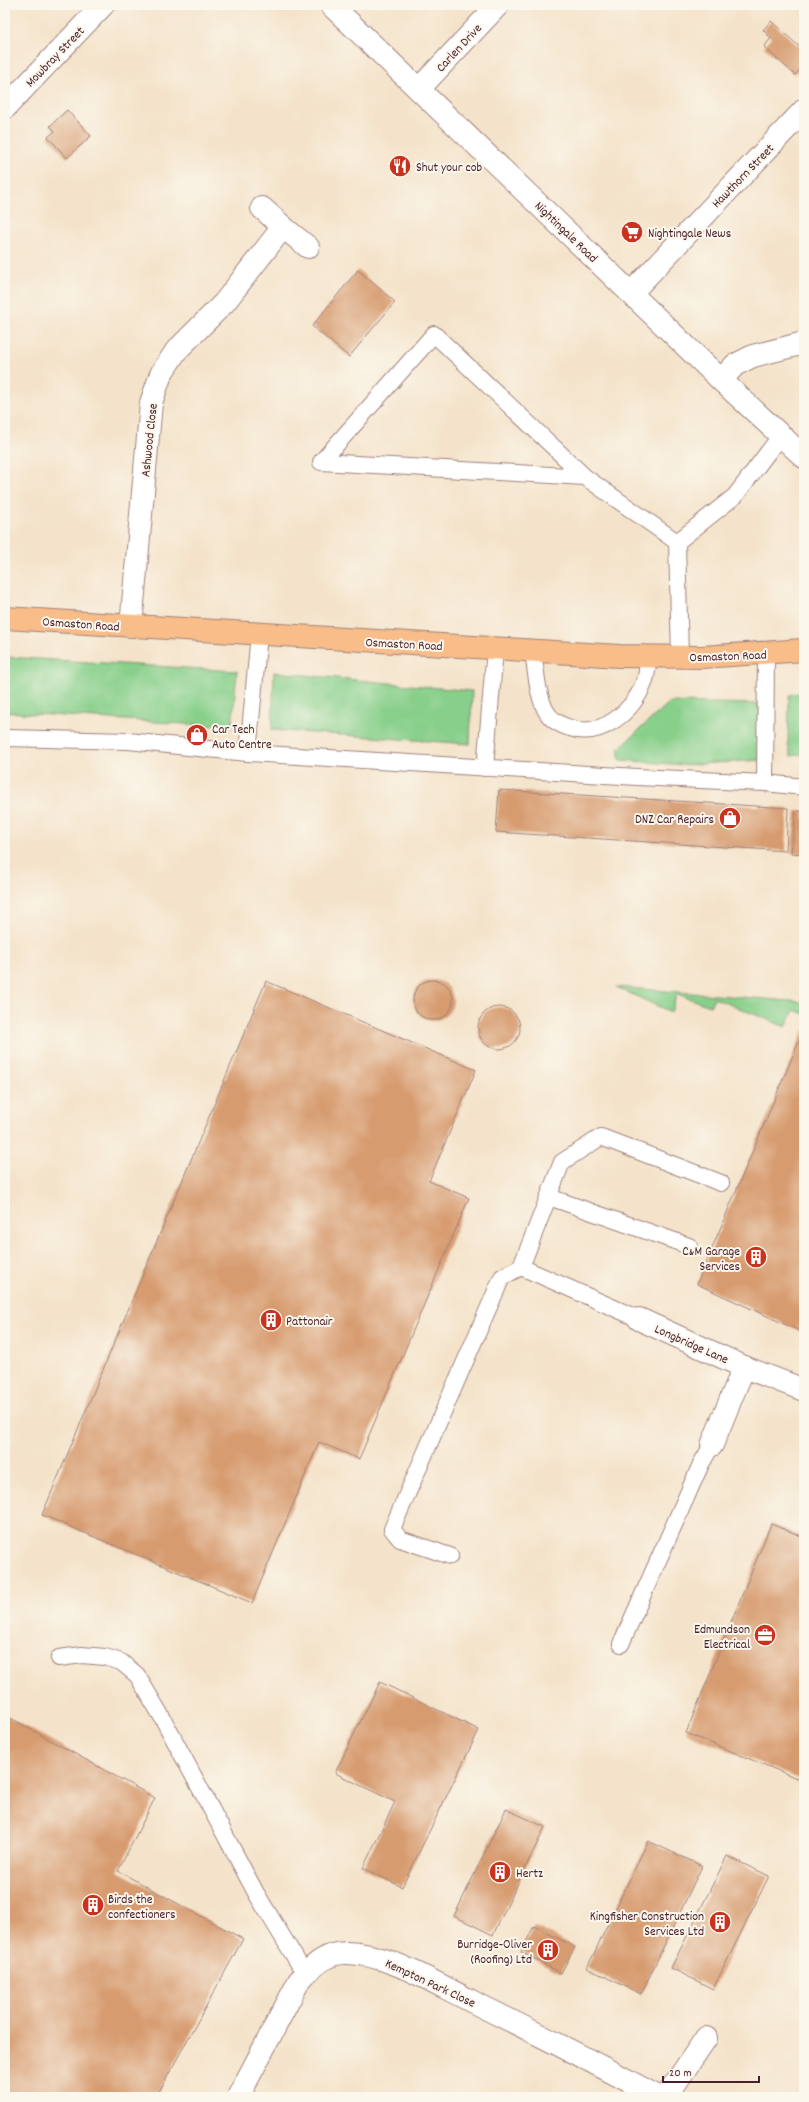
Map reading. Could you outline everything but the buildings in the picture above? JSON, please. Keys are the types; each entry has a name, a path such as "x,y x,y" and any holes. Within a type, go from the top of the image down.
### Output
{"main road":[{"name":"Osmaston Road","path":"5,618 495,649 648,656 680,657 766,654 804,650"}],"street":[{"name":"Mowbray Street","path":"5,108 104,5"},
{"name":"Nightingale Road","path":"331,5 721,380 804,457"},
{"name":"Carlen Drive","path":"419,89 498,5"},
{"name":"Hawthorn Street","path":"631,293 804,110"},
{"path":"262,208 308,247"},
{"name":"Ashwood Close","path":"131,626 151,403 161,374 176,352 224,303 283,227"},
{"path":"721,380 734,365 753,356 804,343"},
{"name":"Longbridge Lane","path":"639,1319 744,1366 804,1390"},
{"name":"Longbridge Lane","path":"712,1445 744,1366"},
{"name":"Kempton Park Close","path":"238,2097 299,1981 312,1967 326,1957 342,1952 360,1954 381,1959 407,1970 586,2058 658,2097"},
{"path":"666,2097 706,2038"}],"lane":[{"path":"585,478 321,462 434,334 585,478 677,542"},
{"path":"677,542 735,496 781,435"},
{"path":"677,542 680,657"},
{"path":"248,753 259,634"},
{"path":"485,768 495,649"},
{"path":"533,651 538,681 546,712 561,725 589,732 600,729 613,721 638,695 645,682 648,656"},
{"path":"766,654 766,783"},
{"path":"5,738 128,741 248,753 485,768 766,783 804,787"},
{"path":"450,1556 400,1539 392,1529 502,1277 521,1267 562,1162 601,1137 721,1183"},
{"path":"549,1196 689,1246"},
{"path":"521,1267 639,1319"},
{"path":"621,1644 701,1464 712,1445"},
{"path":"59,1658 82,1655 106,1657 121,1662 136,1675 162,1717 256,1894 305,1974"}],"green space":[{"path":"5,657 237,671 232,727 5,712"},
{"path":"274,672 472,691 470,744 272,730"},
{"path":"804,692 804,754 791,756 788,745 789,695"},
{"path":"670,702 761,704 761,760 684,765 620,760 618,749"},
{"path":"616,987 804,1002 804,1014 794,1010 786,1027 714,998 710,1006 677,994 671,1012"}],"place":[{"name":"Shut your cob","path":"400,166"},
{"name":"Nightingale News","path":"632,232"},
{"name":"Car Tech Auto Centre","path":"197,735"},
{"name":"DNZ Car Repairs","path":"730,818"},
{"name":"C&M Garage Services","path":"756,1257"},
{"name":"Pattonair","path":"271,1320"},
{"name":"Edmundson Electrical","path":"765,1635"},
{"name":"Hertz","path":"500,1872"},
{"name":"Birds the confectioners","path":"93,1905"},
{"name":"Kingfisher Construction Services Ltd","path":"720,1922"},
{"name":"Burridge-Oliver (Roofing) Ltd","path":"548,1950"}]}
